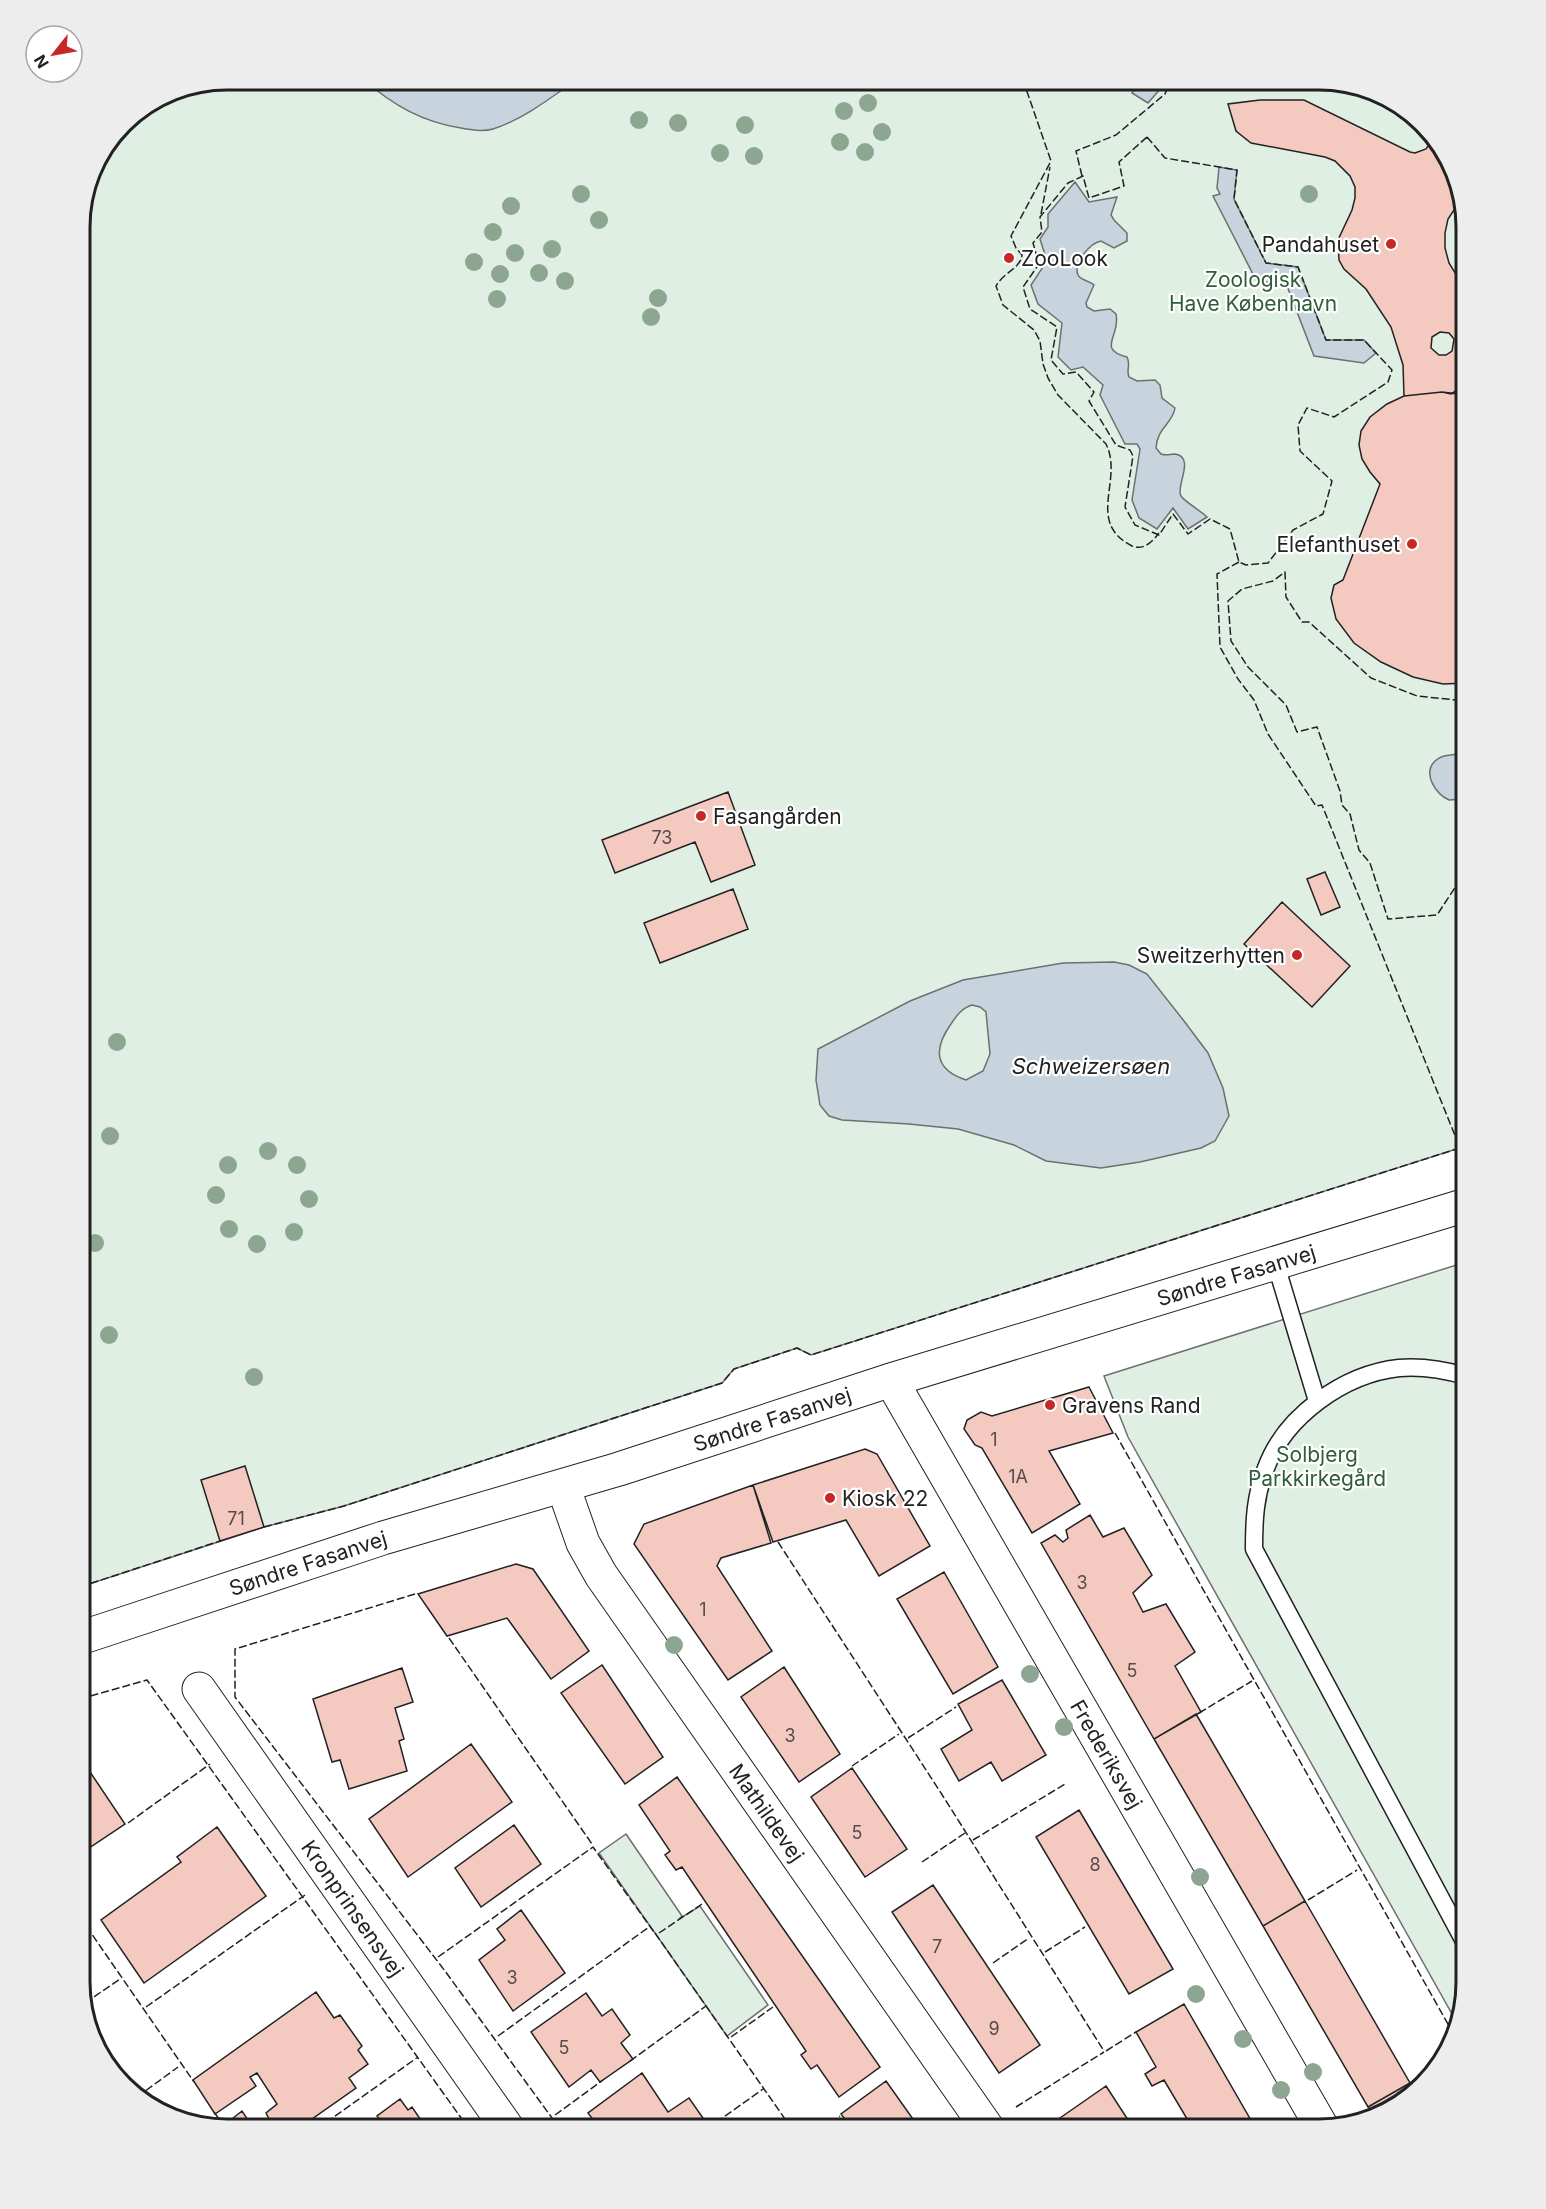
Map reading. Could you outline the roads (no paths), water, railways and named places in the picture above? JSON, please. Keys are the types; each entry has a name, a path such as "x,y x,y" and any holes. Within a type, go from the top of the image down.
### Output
{"street":[{"name":"Søndre Fasanvej","path":"90,1635 383,1538 563,1486 891,1380 1276,1265 1456,1208"},
{"name":"Frederiksvej","path":"891,1380 1317,2119"},
{"name":"Mathildevej","path":"563,1486 583,1543 601,1575 981,2119"},
{"name":"Kronprinsensvej","path":"200,1689 501,2119"}],"lane":[{"path":"1276,1265 1317,1401"},
{"path":"1456,1373 1443,1369 1398,1368 1355,1379 1317,1401 1287,1430 1266,1467 1254,1507 1254,1549 1456,1925"}],"water":[{"path":"377,90 562,90 515,120 481,131 447,125 421,117"},
{"path":"1134,90 1159,90 1148,103 1132,93"},
{"path":"1219,167 1237,170 1234,199 1266,263 1298,267 1326,340 1364,340 1376,353 1364,363 1314,356 1287,286 1256,280 1213,196 1220,194 1217,188"},
{"path":"1075,182 1089,202 1117,197 1111,215 1127,233 1127,241 1114,248 1101,241 1092,245 1080,259 1078,275 1094,285 1086,303 1087,307 1094,311 1110,309 1116,314 1117,322 1111,346 1118,354 1127,357 1129,377 1137,381 1155,380 1160,385 1162,398 1175,408 1159,435 1156,448 1161,454 1181,456 1185,466 1180,486 1181,496 1207,517 1188,529 1173,508 1157,529 1139,518 1132,500 1140,449 1137,444 1125,444 1100,395 1103,385 1083,367 1071,370 1058,357 1062,323 1038,304 1031,285 1047,261 1040,239 1048,227 1048,214"},
{"path":"1456,754 1456,800 1449,800 1444,797 1435,788 1430,777 1431,766 1437,759"},
{"name":"Schweizersøen","path":"1114,962 1129,965 1147,974 1208,1053 1223,1088 1229,1116 1215,1141 1201,1148 1101,1168 1046,1161 1014,1145 958,1129 842,1120 829,1116 820,1105 816,1080 818,1049 910,1001 963,980 1063,963","holes":["972,1005 986,1012 990,1054 983,1071 966,1080 947,1070 942,1064 940,1049 945,1033 960,1012"]}],"place":[{"name":"Pandahuset","path":"1391,244"},
{"name":"ZooLook","path":"1009,258"},
{"name":"Elefanthuset","path":"1412,544"},
{"name":"Fasangården","path":"701,816"},
{"name":"Sweitzerhytten","path":"1297,955"},
{"name":"Gravens Rand","path":"1050,1405"},
{"name":"Kiosk 22","path":"830,1498"}],"park label":[{"name":"Zoologisk Have København","path":"1253,291"},
{"name":"Solbjerg Parkkirkegård","path":"1317,1466"}]}
